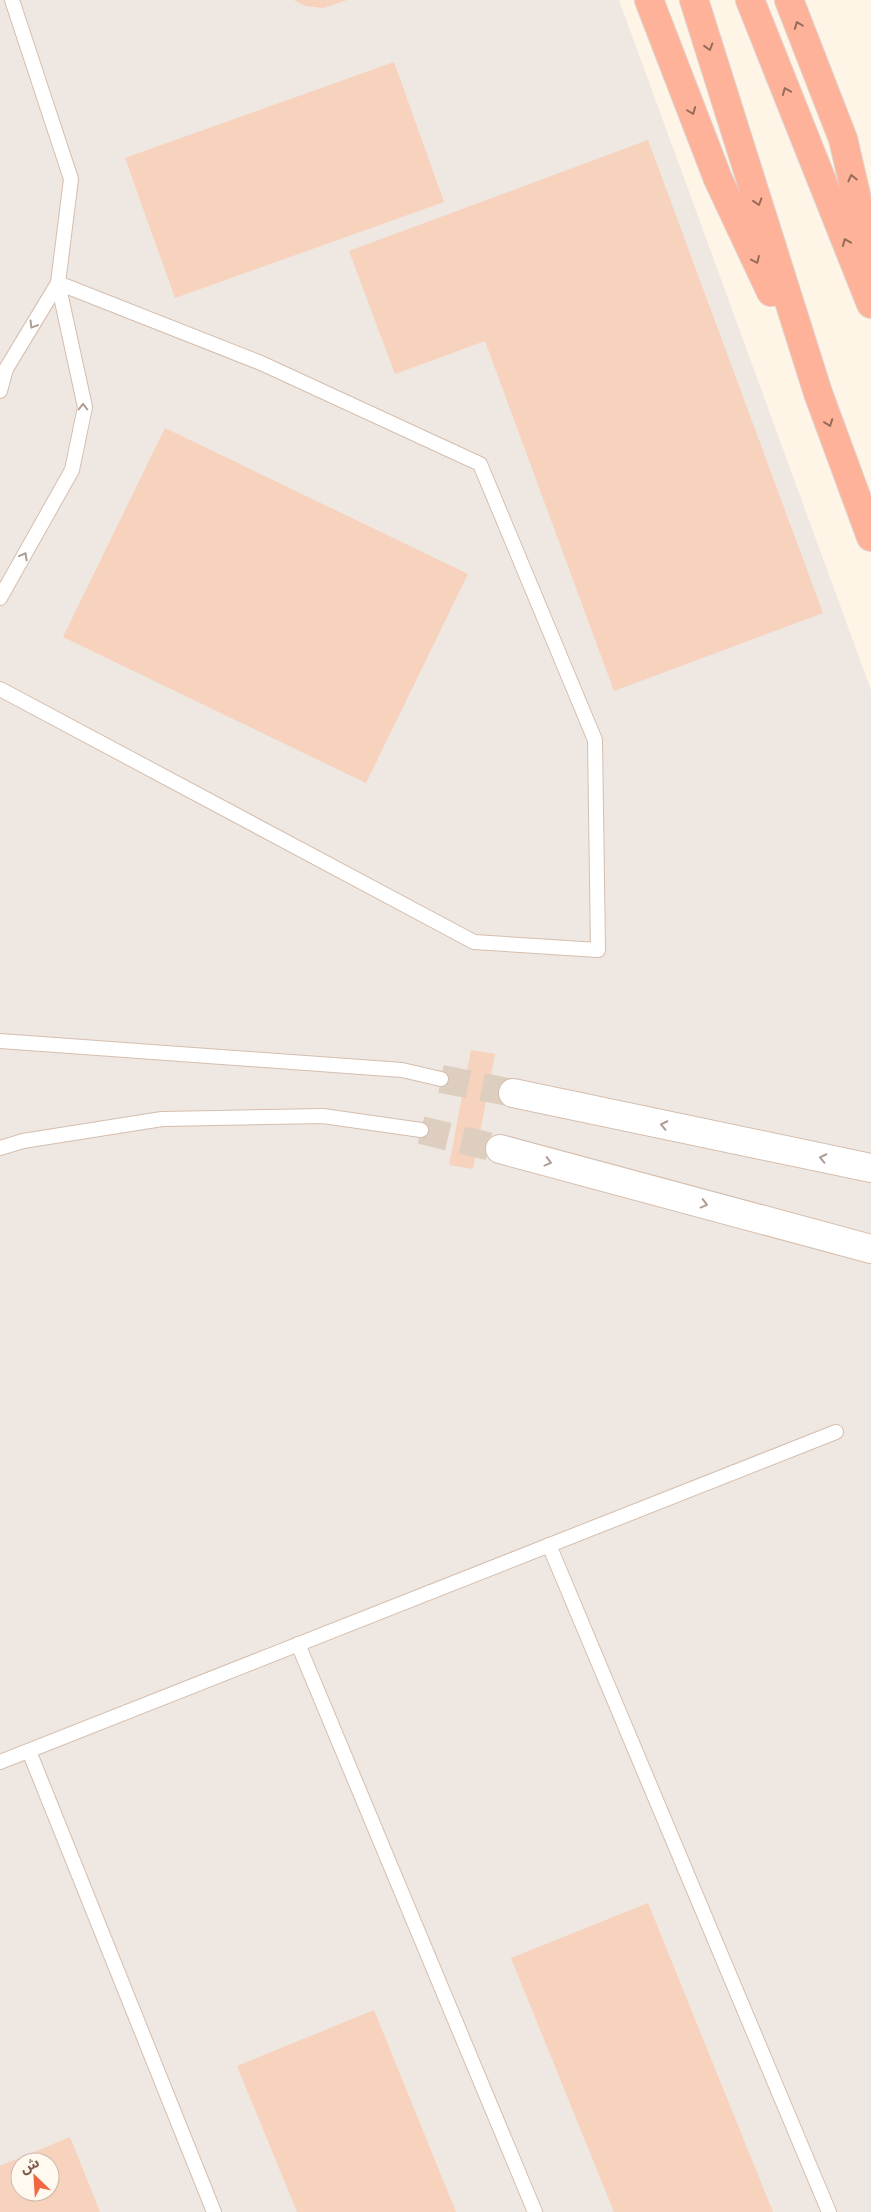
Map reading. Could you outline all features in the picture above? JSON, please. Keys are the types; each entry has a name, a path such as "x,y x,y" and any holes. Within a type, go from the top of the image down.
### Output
{"highway":[{"path":"649,0 718,179 818,393"},
{"path":"694,0 818,393 871,537"},
{"path":"750,0 871,304"},
{"path":"789,0 843,139 871,259"}],"street":[{"path":"513,1093 871,1168"},
{"path":"500,1150 871,1248"}],"lane":[{"path":"0,598 72,470 85,408 58,283 71,179 12,0"},
{"path":"0,391 6,369 58,283"},
{"path":"0,689 474,942 598,950 595,740 480,464 261,363 58,283"},
{"path":"0,1041 402,1070 441,1078"},
{"path":"0,1148 23,1141 162,1119 322,1116 421,1130"},
{"path":"0,1762 836,1432"},
{"path":"549,1545 829,2212"},
{"path":"298,1644 535,2212"},
{"path":"29,1751 214,2212"}],"shaded area":[{"path":"0,0 619,0 871,690 871,2212 0,2212"}],"building":[{"path":"294,0 347,0 323,8 305,6"},
{"path":"394,62 444,202 175,298 125,158"},
{"path":"648,140 823,613 614,691 485,341 395,374 349,251"},
{"path":"165,428 468,574 366,783 63,637"},
{"path":"471,1050 495,1054 473,1169 449,1165"},
{"path":"648,1903 773,2212 614,2212 511,1958"},
{"path":"374,2010 456,2212 297,2212 237,2066"},
{"path":"70,2137 100,2212 0,2212 0,2166 10,2162 10,2202 60,2202 60,2152 34,2152"}],"tunnel":[{"path":"441,1079 513,1093"},
{"path":"421,1130 500,1149"}]}
